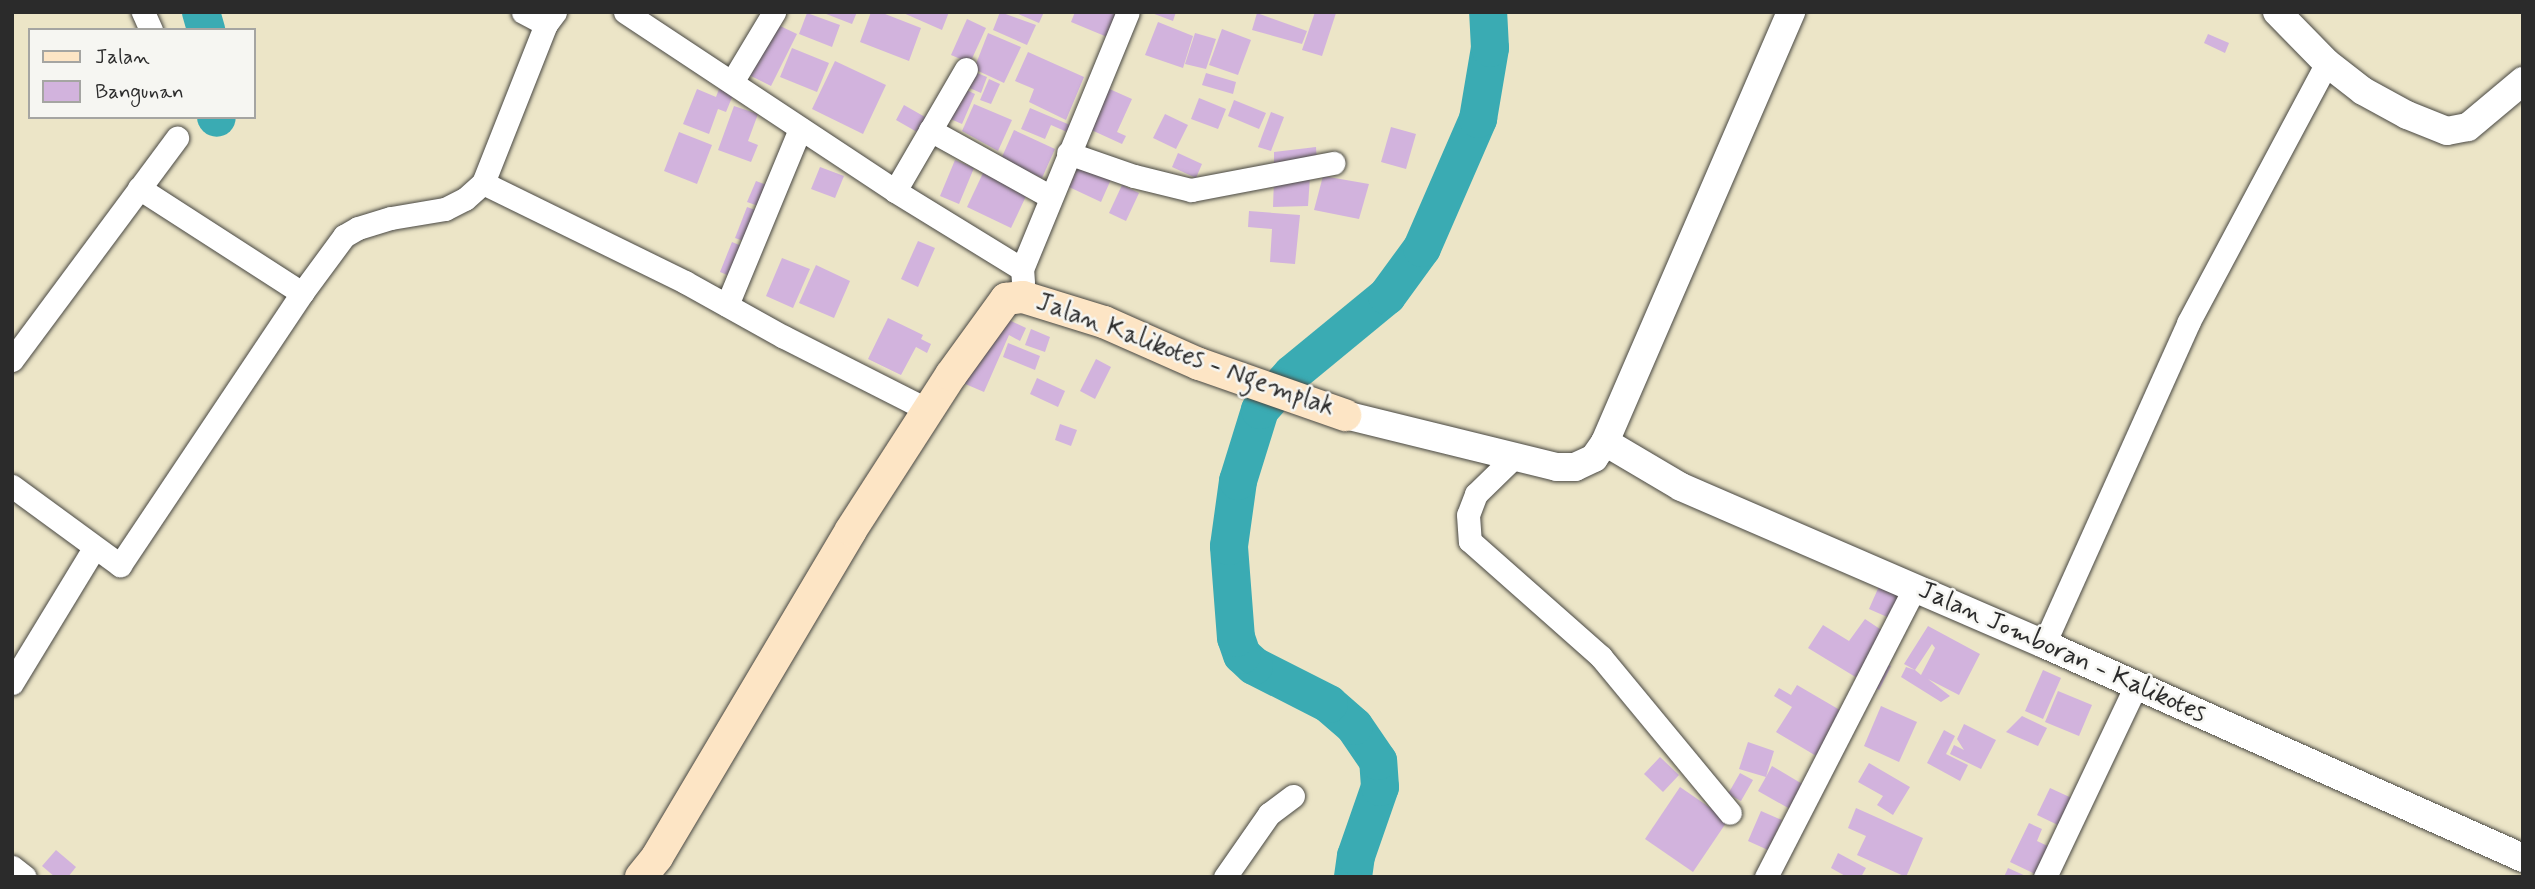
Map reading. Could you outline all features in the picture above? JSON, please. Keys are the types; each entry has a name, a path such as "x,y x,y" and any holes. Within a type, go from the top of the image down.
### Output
{"main road":[{"name":"Jalan Kalikotes - Ngemplak","path":"640,877 657,857 852,530 928,410 997,308 1023,283 1104,322 1271,392 1345,415"}],"street":[{"path":"143,12 150,28"},
{"path":"12,486 120,565 302,293 344,236 358,228 445,209 465,199 483,183 551,18 523,12"},
{"path":"625,12 895,191 1023,283 1068,153 1128,12"},
{"path":"732,82 774,12"},
{"name":"Jalan Kalikotes - Ngemplak","path":"1345,415 1558,467 1574,467 1594,458 1605,442 1791,12"},
{"path":"2277,12 2327,63 2363,92 2386,105 2447,131 2458,131 2479,119 2523,81"},
{"path":"2044,644 2188,323 2327,63"},
{"path":"895,191 965,68"},
{"path":"727,305 800,129"},
{"path":"930,130 1051,197"},
{"path":"12,360 177,138"},
{"path":"1068,153 1134,176 1191,190 1333,163"},
{"path":"483,183 727,305 928,410"},
{"path":"139,188 302,293"},
{"name":"Jalan Jomboran - Kalikotes","path":"1605,442 1681,487 1915,587 2523,858"},
{"path":"1514,457 1476,494 1468,515 1470,541 1601,657 1730,813"},
{"path":"12,683 94,548"},
{"path":"1766,877 1915,587"},
{"path":"2045,877 2136,685"},
{"path":"1225,877 1269,814 1293,796"},
{"path":"12,867 25,877"}],"building":[{"path":"821,12 857,12 852,24"},
{"path":"871,12 880,12 921,28 909,61 860,42"},
{"path":"901,12 949,12 942,30"},
{"path":"1000,12 1036,25 1027,45 993,30"},
{"path":"1014,12 1044,12 1039,23"},
{"path":"1075,12 1109,12 1120,17 1112,39 1071,22"},
{"path":"1149,12 1176,12 1173,21"},
{"path":"1315,12 1336,13 1322,56 1302,50"},
{"path":"807,13 840,25 832,47 799,34"},
{"path":"1257,13 1307,31 1302,44 1252,30"},
{"path":"967,19 986,28 970,63 951,55"},
{"path":"1158,22 1193,36 1183,68 1145,55"},
{"path":"776,24 797,34 771,86 749,75"},
{"path":"1222,29 1251,40 1238,75 1209,65"},
{"path":"988,33 1021,47 1004,83 974,69"},
{"path":"1195,33 1216,39 1206,69 1185,64"},
{"path":"2208,34 2229,43 2225,53 2204,43"},
{"path":"792,48 829,63 817,92 780,77"},
{"path":"1028,52 1084,77 1066,120 1029,102 1034,89 1015,81"},
{"path":"835,61 886,85 863,134 812,109"},
{"path":"972,71 987,77 981,93 965,86"},
{"path":"1206,73 1236,82 1233,94 1202,85"},
{"path":"989,79 1000,84 991,104 980,100"},
{"path":"960,87 975,94 962,124 946,117"},
{"path":"1105,87 1132,99 1117,132 1126,136 1122,144 1087,128"},
{"path":"697,89 716,97 719,89 733,95 726,112 718,109 709,134 683,124"},
{"path":"1199,98 1226,109 1218,129 1191,119"},
{"path":"1234,100 1266,113 1259,129 1228,116"},
{"path":"974,104 1012,120 998,151 962,131"},
{"path":"904,105 932,121 924,136 896,120"},
{"path":"734,106 758,114 748,141 758,145 751,162 718,150"},
{"path":"1030,108 1070,125 1067,132 1051,125 1045,139 1021,129"},
{"path":"1271,112 1284,117 1271,151 1258,147"},
{"path":"1165,114 1188,125 1176,149 1153,138"},
{"path":"1391,127 1416,134 1406,169 1381,162"},
{"path":"1014,130 1055,149 1042,178 1001,159"},
{"path":"679,132 712,145 697,184 664,171"},
{"path":"1316,147 1317,163 1274,169 1274,152"},
{"path":"1178,153 1202,164 1196,178 1172,167"},
{"path":"955,160 974,168 959,204 940,196"},
{"path":"1080,162 1112,177 1101,202 1069,187"},
{"path":"820,167 844,176 835,198 811,189"},
{"path":"983,173 1027,194 1011,228 967,207"},
{"path":"1323,176 1369,184 1359,219 1314,210"},
{"path":"1310,177 1308,206 1273,207 1274,179"},
{"path":"756,181 772,187 764,208 747,202"},
{"path":"1122,185 1139,193 1126,221 1109,213"},
{"path":"747,207 764,213 752,244 735,238"},
{"path":"1249,211 1300,215 1295,264 1270,262 1272,229 1248,227"},
{"path":"918,241 935,248 918,287 901,279"},
{"path":"732,242 749,249 737,279 720,272"},
{"path":"782,258 810,269 793,308 766,296"},
{"path":"816,265 850,281 834,318 799,303"},
{"path":"996,314 1026,328 1020,341 1009,335 984,392 963,383"},
{"path":"888,318 923,335 921,339 931,344 927,353 916,347 901,375 868,359"},
{"path":"1031,329 1050,337 1045,352 1025,345"},
{"path":"1008,343 1040,356 1035,370 1003,357"},
{"path":"1096,359 1111,367 1095,399 1080,391"},
{"path":"1037,378 1065,391 1058,407 1030,394"},
{"path":"1060,424 1077,430 1071,446 1055,440"},
{"path":"1880,584 1905,595 1894,620 1869,609"},
{"path":"1865,619 1883,631 1862,681 1808,648 1823,625 1849,641"},
{"path":"1928,626 1980,654 1959,695 1928,679 1950,696 1941,702 1901,677 1906,667 1915,670 1904,664","holes":["1932,644 1935,648 1921,675 1915,670"]},
{"path":"1881,661 1891,666 1879,690 1869,684"},
{"path":"2043,670 2061,678 2043,719 2025,711"},
{"path":"1797,685 1845,713 1818,757 1776,732 1792,707 1774,696 1779,688 1791,695"},
{"path":"2058,691 2092,705 2079,736 2045,722"},
{"path":"1881,706 1917,722 1899,762 1864,746"},
{"path":"2022,716 2047,728 2038,746 2006,732"},
{"path":"1964,724 1996,740 1981,769 1950,754 1954,745 1964,750 1957,739"},
{"path":"1944,730 1955,736 1946,754 1968,765 1960,781 1927,763"},
{"path":"1748,742 1774,751 1766,777 1739,769"},
{"path":"1660,757 1679,775 1663,792 1644,774"},
{"path":"1869,763 1910,787 1893,815 1877,805 1883,796 1858,782"},
{"path":"1772,766 1804,785 1790,809 1758,791"},
{"path":"1740,773 1753,780 1741,801 1728,794"},
{"path":"1680,787 1728,820 1693,872 1645,839"},
{"path":"2050,788 2076,800 2062,827 2037,815"},
{"path":"1856,808 1923,838 1906,877 1857,855 1866,836 1848,828"},
{"path":"1761,811 1782,820 1768,850 1748,841"},
{"path":"2029,823 2042,829 2037,841 2054,849 2041,877 2010,862"},
{"path":"56,850 76,867 68,877 55,877 42,866"},
{"path":"1838,853 1866,868 1861,877 1847,877 1831,868"},
{"path":"2008,868 2028,877 2004,877"}],"waterway":[{"path":"201,12 205,28"},
{"path":"1353,877 1356,856 1380,787 1378,761 1354,726 1329,704 1254,666 1242,655 1236,638 1229,546 1238,481 1260,410 1292,374 1387,296 1422,248 1478,119 1490,48 1488,12"}]}
